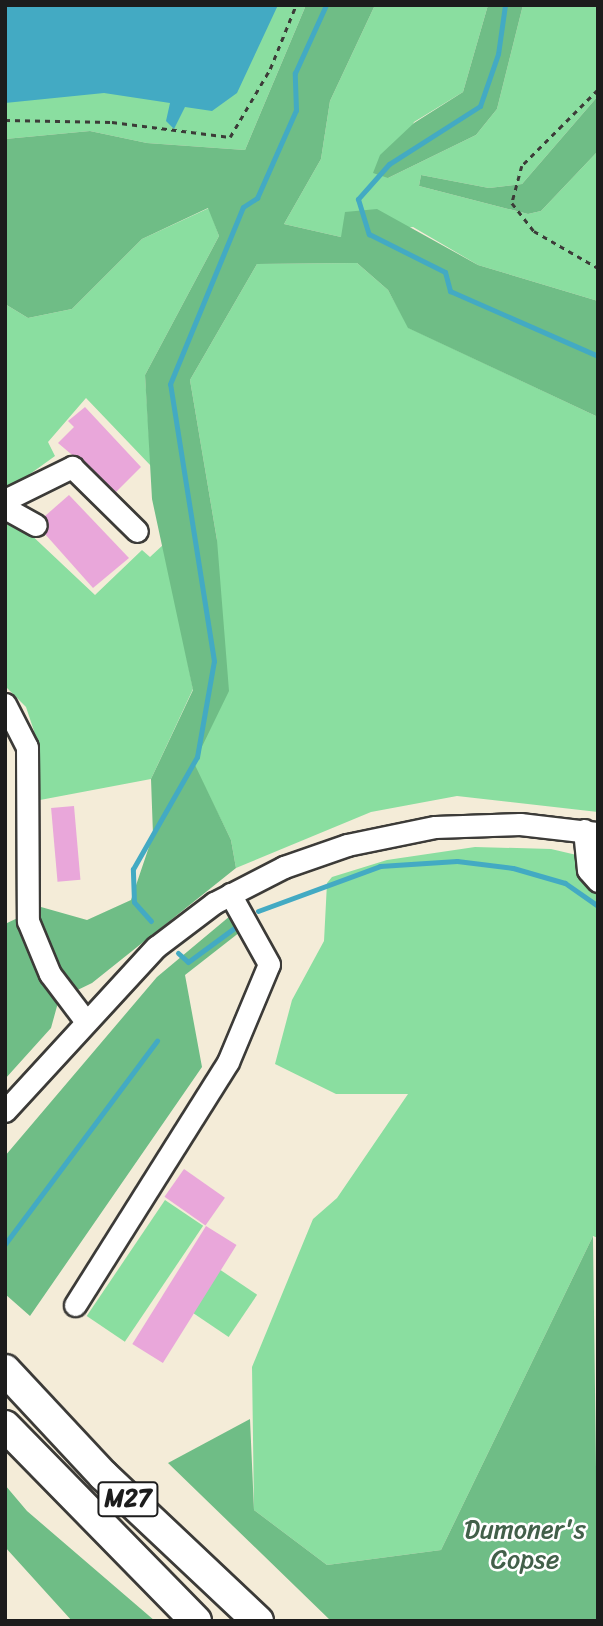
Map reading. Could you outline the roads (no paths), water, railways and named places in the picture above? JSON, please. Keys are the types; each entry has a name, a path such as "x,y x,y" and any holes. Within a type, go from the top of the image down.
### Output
{"highway":[{"name":"M27","path":"5,1370 103,1475 258,1621"},
{"name":"M27","path":"5,1426 196,1621"}],"street":[{"path":"5,500 72,467 137,530"},
{"path":"5,508 36,524"},
{"path":"5,704 26,747 28,920 50,974 84,1019"},
{"path":"5,1111 84,1019 156,947 230,894 293,863 386,835 480,823 591,832 588,870 598,881"},
{"path":"75,1305 228,1062 269,964 230,894"}],"water":[{"path":"5,5 278,5 237,93 212,111 185,107 174,129 166,121 170,103 104,93 5,103"}],"waterway":[{"path":"151,921 134,902 133,869 197,757 214,661 170,384 243,207 257,198 296,110 295,73 326,5"},
{"path":"505,5 498,54 480,106 389,164 358,199 369,234 445,272 450,291 598,356"},
{"path":"258,911 380,866 457,861 513,868 565,883 598,906"},
{"path":"178,953 188,962 237,926"},
{"path":"5,1244 157,1041"}],"park label":[{"name":"Dumoner's Copse","path":"525,1545"}]}
